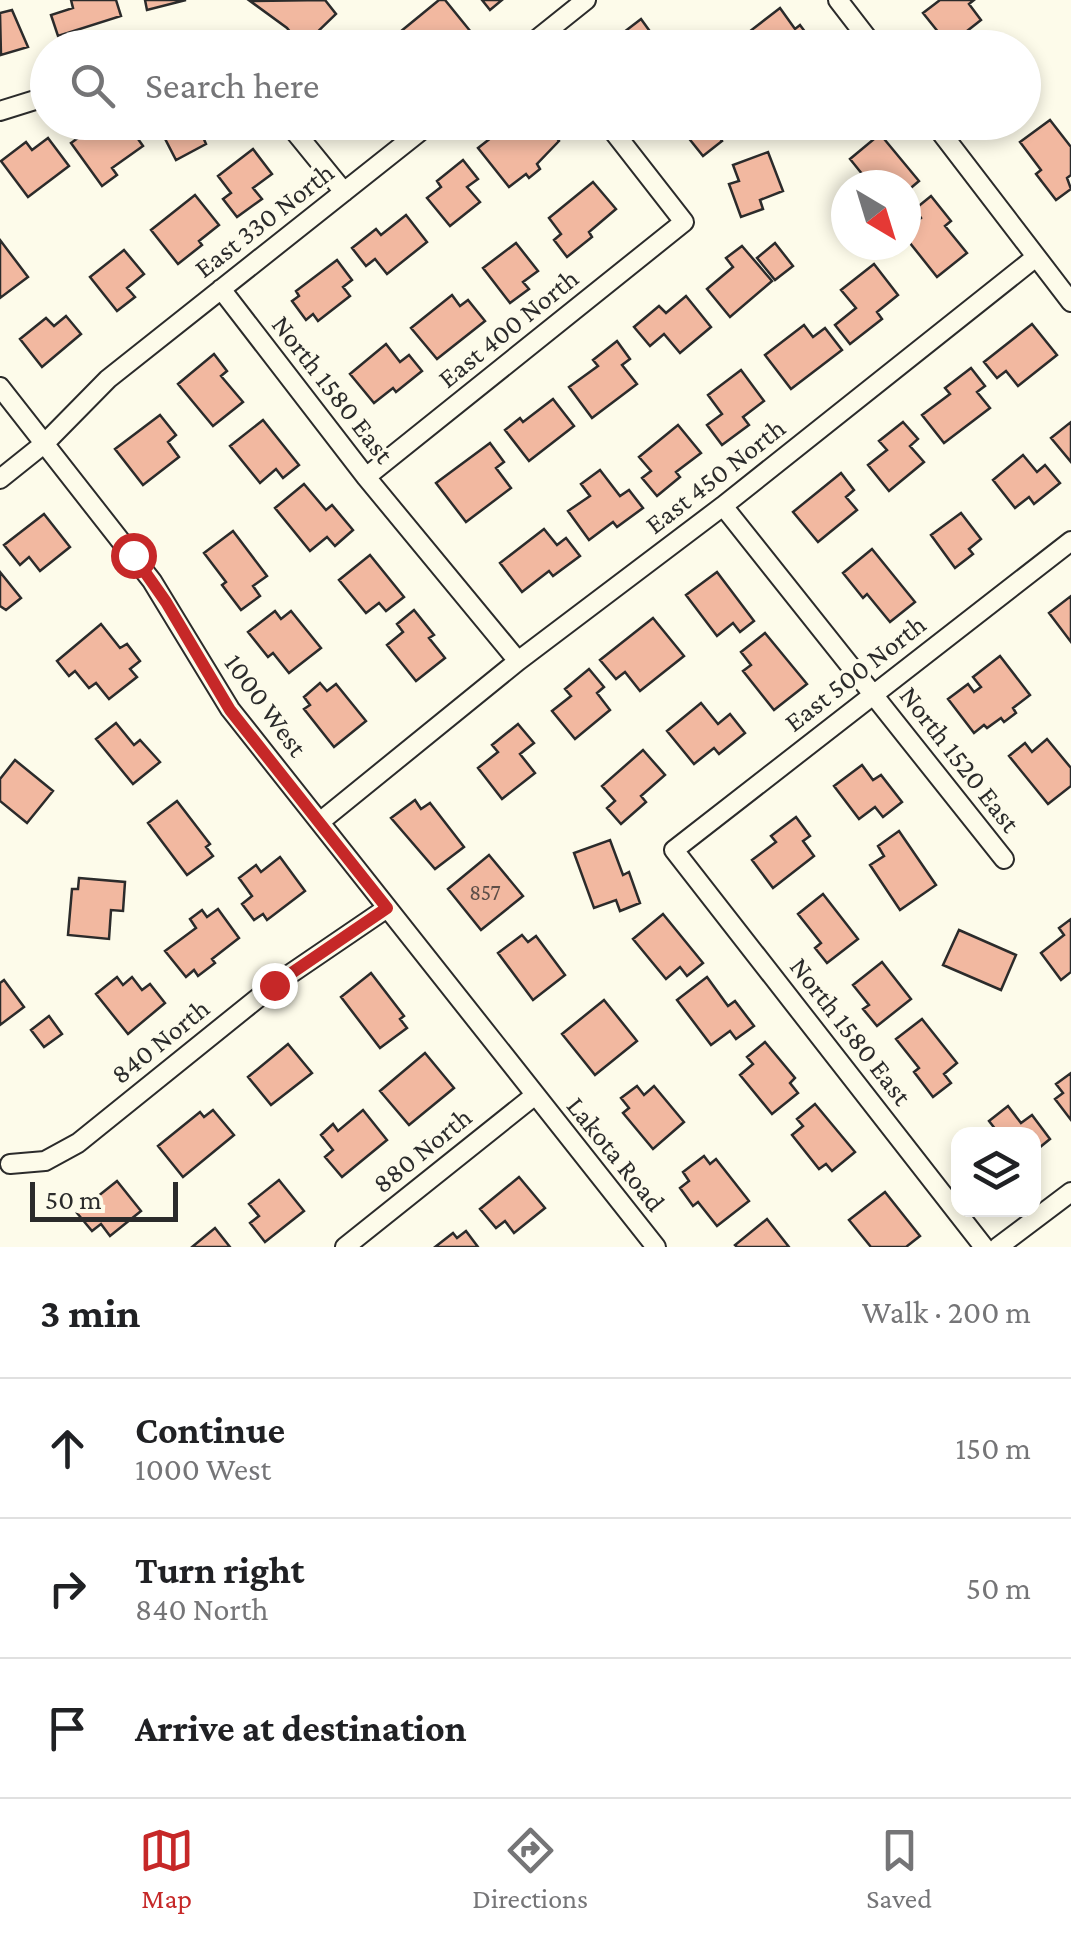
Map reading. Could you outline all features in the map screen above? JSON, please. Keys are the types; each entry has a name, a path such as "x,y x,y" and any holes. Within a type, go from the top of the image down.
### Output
{"street":[{"path":"553,30 586,0"},
{"path":"838,0 861,30"},
{"path":"0,111 30,102"},
{"path":"302,140 344,192"},
{"name":"East 330 North","path":"0,479 45,443 93,392 409,140"},
{"name":"East 400 North","path":"366,478 684,222 620,140"},
{"path":"947,140 1071,302"},
{"name":"East 450 North","path":"320,822 1036,257"},
{"name":"North 1580 East","path":"221,288 366,478 518,662"},
{"name":"1000 West","path":"0,387 152,581 230,710 534,1096"},
{"name":"North 1520 East","path":"723,506 1004,859"},
{"name":"East 500 North","path":"674,850 1071,541"},
{"name":"North 1580 East","path":"674,850 984,1247"},
{"name":"840 North","path":"10,1164 45,1161 78,1144 274,985 387,908"},
{"name":"880 North","path":"345,1247 534,1096"},
{"name":"Lakota Road","path":"534,1096 656,1247"},
{"path":"998,1247 1071,1192"}],"building":[{"path":"71,0 116,0 121,16 77,30 56,30 51,15 73,8"},
{"path":"145,0 186,0 147,10"},
{"path":"325,0 336,14 320,30 289,30 250,1"},
{"path":"439,0 445,0 469,30 402,30"},
{"path":"482,0 502,0 490,10"},
{"path":"940,0 974,0 969,4 981,20 968,30 937,30 923,13"},
{"path":"780,8 795,29 800,25 804,30 752,30"},
{"path":"12,10 28,47 1,55 0,13"},
{"path":"641,19 649,30 627,30"},
{"path":"1050,120 1071,147 1071,175 1067,178 1071,189 1056,200 1036,174 1041,170 1020,142 1041,140 1041,127"},
{"path":"50,140 69,166 28,197 1,161 26,142 32,150"},
{"path":"139,140 143,146 112,168 117,175 102,186 71,143"},
{"path":"166,140 204,140 206,144 176,160"},
{"path":"488,140 559,141 537,164 540,169 509,187 478,148"},
{"path":"690,140 721,140 722,141 703,156"},
{"path":"873,140 885,140 910,170 859,170 850,159"},
{"path":"253,149 272,174 253,188 262,199 237,217 223,199 231,193 218,176"},
{"path":"768,152 783,191 760,200 763,209 741,217 729,184 739,181 733,165"},
{"path":"463,160 478,179 467,187 480,202 450,226 427,198 441,187 437,181"},
{"path":"593,182 616,209 589,232 592,237 567,257 554,240 561,234 549,218"},
{"path":"195,195 219,225 178,264 151,230"},
{"path":"931,196 951,221 945,226 967,253 937,277 921,257 921,204"},
{"path":"406,215 427,242 387,274 375,259 366,266 352,248 376,229 381,235"},
{"path":"0,240 28,277 0,298"},
{"path":"516,243 538,271 523,282 529,289 510,303 483,268"},
{"path":"775,243 793,266 775,280 757,258"},
{"path":"742,246 772,281 730,317 707,289 733,267 726,258"},
{"path":"124,250 144,274 127,288 135,297 117,311 90,277"},
{"path":"337,260 352,280 343,287 350,296 318,321 313,314 306,320 292,301 299,296 296,291"},
{"path":"874,264 898,295 877,312 882,319 850,344 835,325 856,308 841,290"},
{"path":"452,295 460,306 468,300 485,321 437,359 411,328"},
{"path":"686,296 711,327 680,353 664,334 650,346 634,327 659,306 666,313"},
{"path":"66,316 81,334 42,367 20,339 46,318 54,326"},
{"path":"1032,324 1057,355 1018,386 1006,371 997,378 984,362"},
{"path":"804,325 813,337 825,328 842,350 791,389 765,355"},
{"path":"617,341 630,359 622,365 637,384 592,418 569,387 598,366 593,360"},
{"path":"386,344 400,362 409,355 422,371 396,392 393,388 374,403 350,374"},
{"path":"214,354 227,371 221,376 243,402 213,426 178,384"},
{"path":"971,368 985,386 977,392 990,408 944,443 922,415 950,394 945,388"},
{"path":"741,370 764,401 743,417 749,425 722,445 707,425 722,414 708,395"},
{"path":"553,399 574,426 529,461 505,430 520,418 523,422"},
{"path":"160,415 176,435 168,442 179,457 143,485 115,449"},
{"path":"263,420 299,465 283,478 276,469 260,483 230,446"},
{"path":"903,422 918,439 910,446 924,462 889,491 868,465 887,450 879,441"},
{"path":"1071,422 1071,462 1051,438"},
{"path":"678,425 701,453 676,472 680,477 657,496 642,478 651,471 639,457"},
{"path":"490,443 504,462 496,468 511,488 466,522 436,483"},
{"path":"1023,455 1037,472 1045,465 1060,483 1034,504 1029,497 1015,508 993,480"},
{"path":"600,470 620,496 629,490 643,508 617,527 613,522 589,540 568,511 590,496 581,484"},
{"path":"841,473 854,490 846,497 857,510 818,542 793,512"},
{"path":"304,484 326,510 332,505 353,530 335,546 327,537 310,551 275,508"},
{"path":"961,513 981,539 969,549 973,554 955,568 931,535"},
{"path":"44,514 70,547 40,571 29,557 20,565 4,545"},
{"path":"544,529 557,545 566,538 580,556 553,576 549,571 522,592 500,563"},
{"path":"233,531 267,576 253,586 260,596 241,610 204,553"},
{"path":"872,549 915,602 890,622 843,573"},
{"path":"370,555 404,597 386,611 379,603 366,613 339,580"},
{"path":"0,572 21,598 6,610 0,606"},
{"path":"717,572 754,621 740,632 733,623 717,636 686,595"},
{"path":"1071,596 1071,642 1049,613"},
{"path":"414,610 434,635 429,638 445,658 416,681 387,645 403,632 397,624"},
{"path":"275,611 281,619 291,611 321,648 289,673 273,653 268,657 248,632"},
{"path":"653,618 684,656 640,691 625,672 616,679 600,660"},
{"path":"101,624 120,648 127,644 140,661 130,669 137,677 109,699 96,683 89,688 75,671 69,676 57,661"},
{"path":"765,633 807,684 774,710 743,671 751,665 741,652"},
{"path":"1000,656 1030,695 1013,708 1016,713 1004,722 1001,718 974,733 948,699 968,684 974,692 981,687 973,677"},
{"path":"589,669 604,687 597,693 610,710 575,739 552,711 571,696 565,689"},
{"path":"320,683 327,691 336,684 366,721 334,747 304,709 310,705 304,697"},
{"path":"701,703 718,724 730,714 745,733 719,754 714,748 694,764 667,731"},
{"path":"116,723 134,745 140,740 160,762 133,784 96,739"},
{"path":"518,724 534,743 520,754 535,773 502,799 478,768 498,752 492,745"},
{"path":"1047,739 1071,768 1071,786 1048,804 1009,756 1025,743 1032,752"},
{"path":"643,750 665,775 641,796 646,802 621,824 607,808 615,801 602,786"},
{"path":"15,760 53,791 27,823 0,801 0,779"},
{"path":"862,765 873,780 881,775 902,802 883,817 875,807 859,819 834,786"},
{"path":"415,800 421,809 430,803 464,847 435,869 391,818"},
{"path":"177,801 210,844 206,847 213,856 187,875 148,823"},
{"path":"796,817 810,836 803,841 814,856 773,888 752,860 776,842 771,836"},
{"path":"899,831 936,885 900,910 870,865 884,856 878,846"},
{"path":"610,840 623,875 629,872 640,903 620,911 616,900 594,908 574,853"},
{"path":"489,855 523,896 481,930 448,889"},
{"path":"280,857 305,891 267,920 263,914 254,920 242,904 252,896 239,878 256,865 261,872"},
{"path":"79,878 125,882 123,911 111,910 109,939 68,935 72,889 78,889"},
{"path":"823,894 858,939 827,963 815,948 821,943 798,914"},
{"path":"218,909 239,938 198,976 194,970 186,977 165,951 196,928 190,919 202,910 207,917"},
{"path":"663,914 703,963 687,976 680,967 666,979 633,939"},
{"path":"1071,919 1071,972 1061,980 1041,953 1064,935 1059,928"},
{"path":"959,930 1016,955 1001,990 943,965"},
{"path":"522,935 528,942 536,936 565,975 533,1000 498,953"},
{"path":"882,962 911,999 877,1026 863,1009 869,1005 853,985"},
{"path":"371,973 404,1016 400,1019 407,1028 380,1048 341,997"},
{"path":"117,977 123,985 132,977 142,990 150,984 165,1003 128,1034 96,994"},
{"path":"707,977 728,1006 735,1001 754,1026 736,1039 730,1031 711,1045 677,1000"},
{"path":"4,980 24,1007 0,1025 0,983"},
{"path":"604,1000 637,1041 595,1075 562,1034"},
{"path":"49,1016 62,1034 44,1047 31,1030"},
{"path":"922,1019 957,1063 944,1074 951,1083 933,1097 914,1072 919,1068 896,1039"},
{"path":"765,1042 795,1078 790,1083 798,1093 772,1114 740,1075 753,1064 747,1057"},
{"path":"288,1044 312,1073 271,1105 248,1077"},
{"path":"425,1053 454,1088 409,1125 380,1091"},
{"path":"1071,1073 1071,1120 1055,1099 1063,1093 1056,1084"},
{"path":"637,1086 644,1095 654,1086 684,1122 653,1149 623,1113 629,1108 621,1098"},
{"path":"815,1104 855,1152 832,1171 826,1164 819,1169 792,1135 803,1126 797,1119"},
{"path":"1008,1106 1021,1123 1032,1115 1041,1127 994,1127 989,1121"},
{"path":"213,1110 234,1135 183,1177 158,1146 200,1112 204,1117"},
{"path":"363,1110 387,1140 342,1177 325,1157 333,1150 321,1135 333,1124 338,1131"},
{"path":"1041,1127 1050,1139 1041,1146"},
{"path":"704,1156 710,1164 716,1159 749,1201 717,1226 698,1202 693,1206 680,1188 689,1181 683,1172"},
{"path":"519,1177 545,1208 514,1233 505,1221 496,1228 480,1209"},
{"path":"279,1180 304,1211 265,1242 250,1223 259,1216 249,1204"},
{"path":"117,1181 141,1211 110,1236 101,1224 92,1231 77,1213"},
{"path":"885,1192 920,1236 906,1247 871,1247 849,1220"},
{"path":"767,1219 789,1247 735,1245"},
{"path":"215,1228 230,1247 192,1247"},
{"path":"466,1231 478,1247 435,1247 453,1233 457,1238"}],"route":[{"path":"133,555 166,602 230,710 387,908 274,985"}]}
